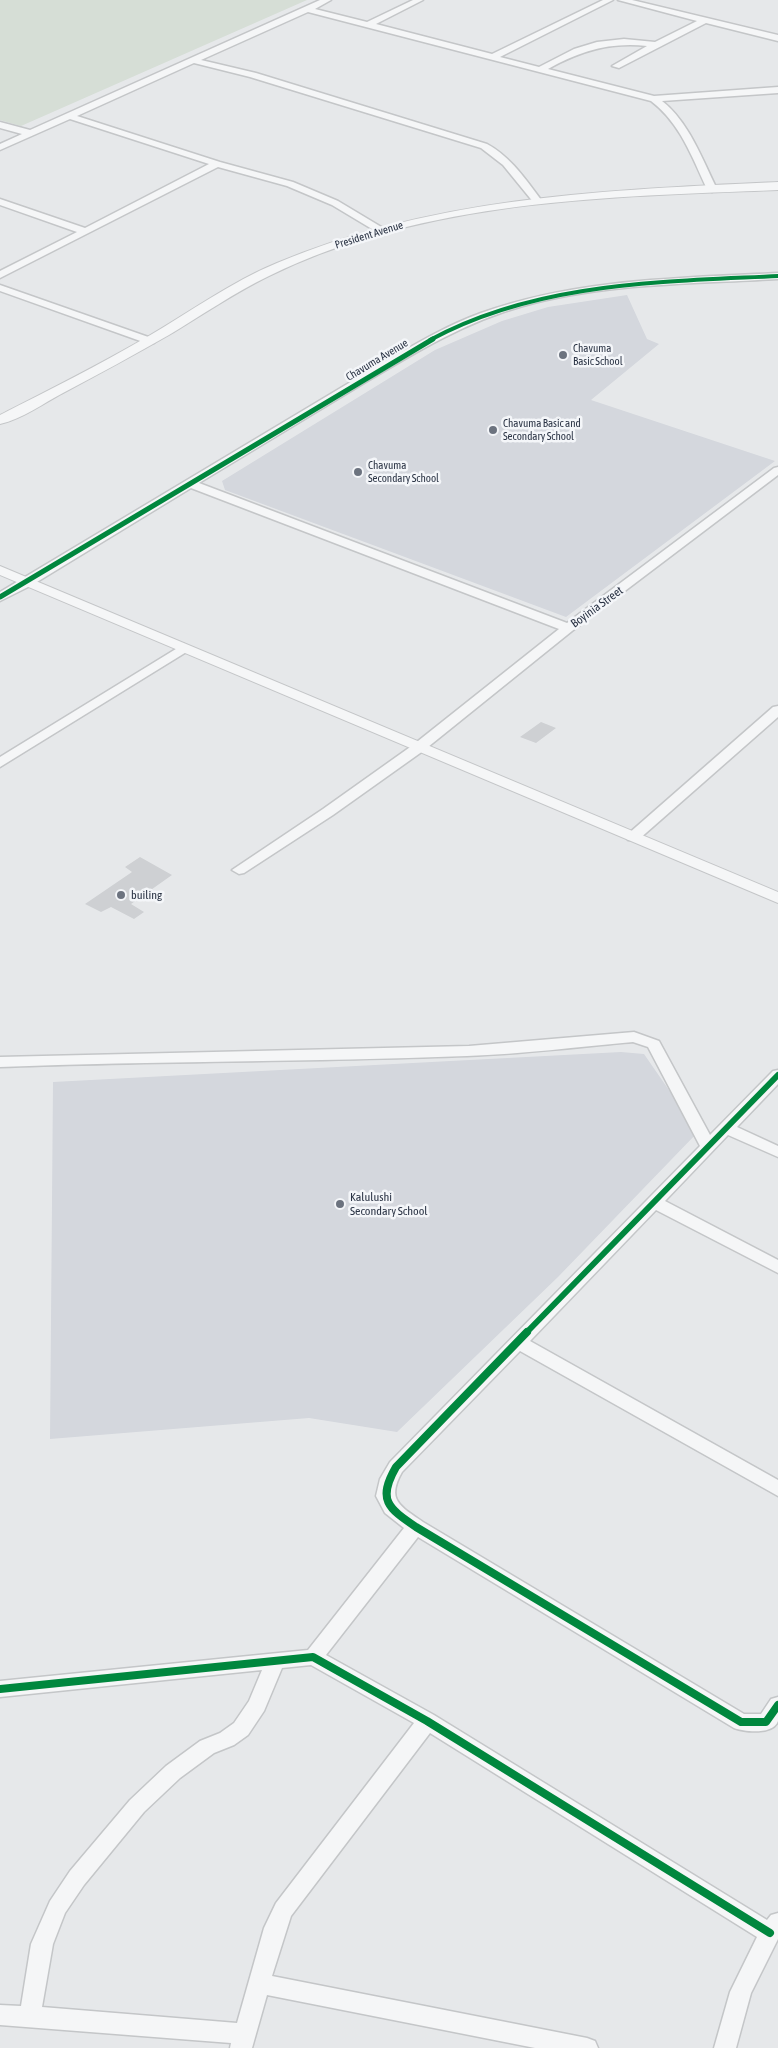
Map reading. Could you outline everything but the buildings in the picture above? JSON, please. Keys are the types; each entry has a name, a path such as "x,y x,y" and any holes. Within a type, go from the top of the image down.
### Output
{"street":[{"path":"0,147 327,0"},
{"path":"368,24 419,0"},
{"path":"493,57 609,0"},
{"path":"622,0 778,38"},
{"path":"307,9 654,99 778,90"},
{"path":"616,66 705,20"},
{"path":"539,70 570,53 604,43 624,42 657,45"},
{"path":"191,60 253,75 484,146 495,152 505,161 537,201"},
{"path":"654,99 669,111 679,126 712,189"},
{"path":"70,116 320,195 380,230"},
{"path":"0,125 30,133"},
{"path":"0,275 218,164"},
{"name":"President Avenue","path":"0,420 150,341 237,288 280,266 380,230 436,217 537,201 778,186"},
{"path":"0,202 85,231"},
{"name":"Chavuma Avenue","path":"0,597 28,582 383,367 443,333 485,315 529,302 593,289 778,276"},
{"path":"0,288 150,341"},
{"name":"Boyinia Street","path":"239,870 328,812 418,748 568,628 778,470"},
{"path":"191,484 568,628"},
{"path":"0,570 418,748 778,898"},
{"path":"0,763 184,648"},
{"path":"633,837 778,710"},
{"path":"0,750 13,756"},
{"path":"0,1062 469,1051 634,1037 654,1044 708,1146"},
{"path":"778,1075 396,1467 386,1486 385,1502 391,1510 416,1526 741,1722 766,1722 778,1705"},
{"path":"726,1128 778,1152"},
{"path":"655,1203 778,1267"},
{"path":"518,1342 778,1489"},
{"path":"313,1657 416,1526"},
{"path":"0,1689 313,1657 427,1721 774,1928 741,1992 725,2048"},
{"path":"30,2016 42,1944 57,1908 77,1878 136,1806 173,1772 207,1747 227,1739 241,1729 256,1705 275,1661"},
{"path":"0,2015 30,2016 243,2041 274,1928 283,1910 427,1721"},
{"path":"260,1984 586,2048"}],"shaded area":[{"path":"0,0 307,0 21,126 0,120"},
{"name":"Chavuma Basic and Secondary School","path":"627,295 647,339 659,344 591,400 775,461 566,617 225,490 222,481 435,350 502,321 548,307"},
{"name":"Kalulushi Secondary School","path":"621,1052 644,1054 698,1132 558,1277 397,1432 309,1418 50,1439 53,1082"}],"cycle path":[{"path":"0,597 28,582 383,367 472,320 520,304 556,295 593,289 667,282 778,276"},
{"path":"778,1075 396,1467 389,1479 385,1496 391,1508 416,1527 741,1722 766,1722 778,1705"},
{"path":"0,1689 313,1657 427,1721 770,1933"}],"place":[{"name":"Chavuma Basic School","path":"563,355"},
{"name":"Chavuma Basic and Secondary School","path":"493,430"},
{"name":"Chavuma Secondary School","path":"358,472"},
{"name":"builing","path":"121,895"},
{"name":"Kalulushi Secondary School","path":"340,1204"}]}
